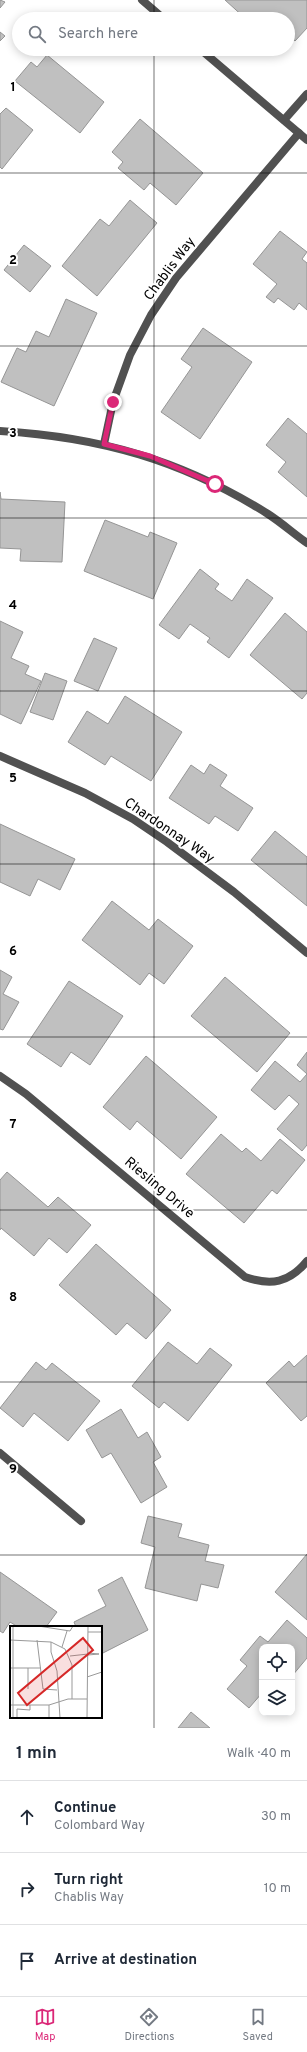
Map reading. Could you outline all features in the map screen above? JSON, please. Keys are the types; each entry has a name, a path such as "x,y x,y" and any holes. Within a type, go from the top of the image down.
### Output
{"street":[{"path":"142,0 156,12"},
{"path":"208,56 307,140"},
{"path":"284,120 307,94"},
{"name":"Chablis Way","path":"104,444 113,402 130,355 151,315 176,278 298,133"},
{"path":"0,431 46,434 104,444 150,456 215,484 269,515 307,543"},
{"name":"Chardonnay Way","path":"0,756 85,793 133,819 168,842 234,892 307,953"},
{"name":"Riesling Drive","path":"0,1076 26,1094 244,1277 260,1282 275,1282 290,1277 307,1261"},
{"path":"0,1453 81,1521"}],"building":[{"path":"0,0 5,2 0,8"},
{"path":"225,0 307,0 307,28 295,41 295,12 238,12"},
{"path":"0,32 5,36 0,41"},
{"path":"46,56 48,56 104,102 80,133 15,81 31,62 37,67"},
{"path":"6,108 33,130 2,169 0,167 0,114"},
{"path":"140,119 203,173 176,205 150,183 144,190 118,168 123,162 112,152"},
{"path":"130,200 157,223 97,296 62,266 100,219 109,226"},
{"path":"280,231 307,252 302,259 307,263 307,310 299,303 294,310 278,298 274,303 266,297 277,284 253,264"},
{"path":"24,245 51,266 30,292 4,270"},
{"path":"66,299 97,313 54,406 1,382 17,348 26,352 36,331 49,337"},
{"path":"203,328 252,362 200,439 161,412 192,367 181,359"},
{"path":"288,418 307,434 307,497 278,472 286,462 266,445"},
{"path":"0,492 1,499 65,502 62,562 20,561 21,549 0,548"},
{"path":"105,520 148,537 150,532 177,543 153,599 84,571"},
{"path":"200,569 219,584 215,589 232,601 247,579 273,598 229,658 207,642 210,638 190,624 179,639 159,625"},
{"path":"285,613 307,632 307,693 302,699 250,655"},
{"path":"0,621 23,632 11,658 29,666 25,674 41,681 21,724 0,714"},
{"path":"94,638 117,648 98,691 74,681"},
{"path":"45,673 67,681 53,720 30,712"},
{"path":"125,696 182,732 151,781 111,756 105,765 68,742 87,711 108,724"},
{"path":"210,764 227,775 220,786 253,808 238,831 215,816 209,824 169,798 191,765 204,774"},
{"path":"0,824 75,859 60,890 38,879 30,896 0,882"},
{"path":"275,831 307,857 307,906 251,860"},
{"path":"112,901 149,930 158,919 193,946 164,984 149,973 140,985 82,940"},
{"path":"0,970 12,977 3,994 19,1002 3,1030 0,1029"},
{"path":"225,977 290,1033 257,1072 191,1016"},
{"path":"69,981 123,1016 90,1065 71,1052 61,1067 27,1044"},
{"path":"307,1052 307,1074 297,1065"},
{"path":"146,1056 217,1117 181,1159 137,1121 130,1130 103,1107"},
{"path":"275,1061 300,1082 307,1074 307,1145 302,1151 277,1129 299,1104 289,1095 275,1110 251,1090"},
{"path":"221,1134 242,1152 246,1148 261,1161 280,1139 305,1160 277,1194 272,1190 244,1223 186,1174"},
{"path":"7,1172 48,1207 58,1197 91,1225 67,1253 49,1238 34,1256 1,1228 0,1230 0,1180"},
{"path":"96,1244 171,1310 146,1339 127,1323 116,1335 59,1285"},
{"path":"168,1342 197,1364 210,1348 232,1365 188,1421 164,1402 159,1408 132,1386"},
{"path":"307,1355 307,1416 301,1421 266,1383 289,1361 294,1367"},
{"path":"36,1362 46,1370 52,1363 100,1401 68,1441 34,1413 23,1427 0,1408"},
{"path":"121,1409 138,1438 147,1432 161,1457 153,1462 167,1487 141,1503 111,1453 102,1458 86,1430"},
{"path":"148,1516 182,1524 178,1537 209,1545 205,1561 224,1565 218,1588 201,1584 197,1601 145,1588 155,1547 141,1543"},
{"path":"307,1554 307,1620 275,1592"},
{"path":"0,1572 57,1612 47,1626 16,1626 10,1622 3,1633 0,1631"},
{"path":"122,1577 148,1630 102,1653 102,1626 76,1626 74,1622 106,1606 98,1590"},
{"path":"287,1620 307,1638 307,1658 295,1672 295,1644 259,1644 259,1696 249,1708 227,1689 247,1666 240,1660 260,1636 268,1642"},
{"path":"191,1712 210,1728 178,1728"}],"route":[{"path":"113,402 104,444 150,456 215,484"}]}
